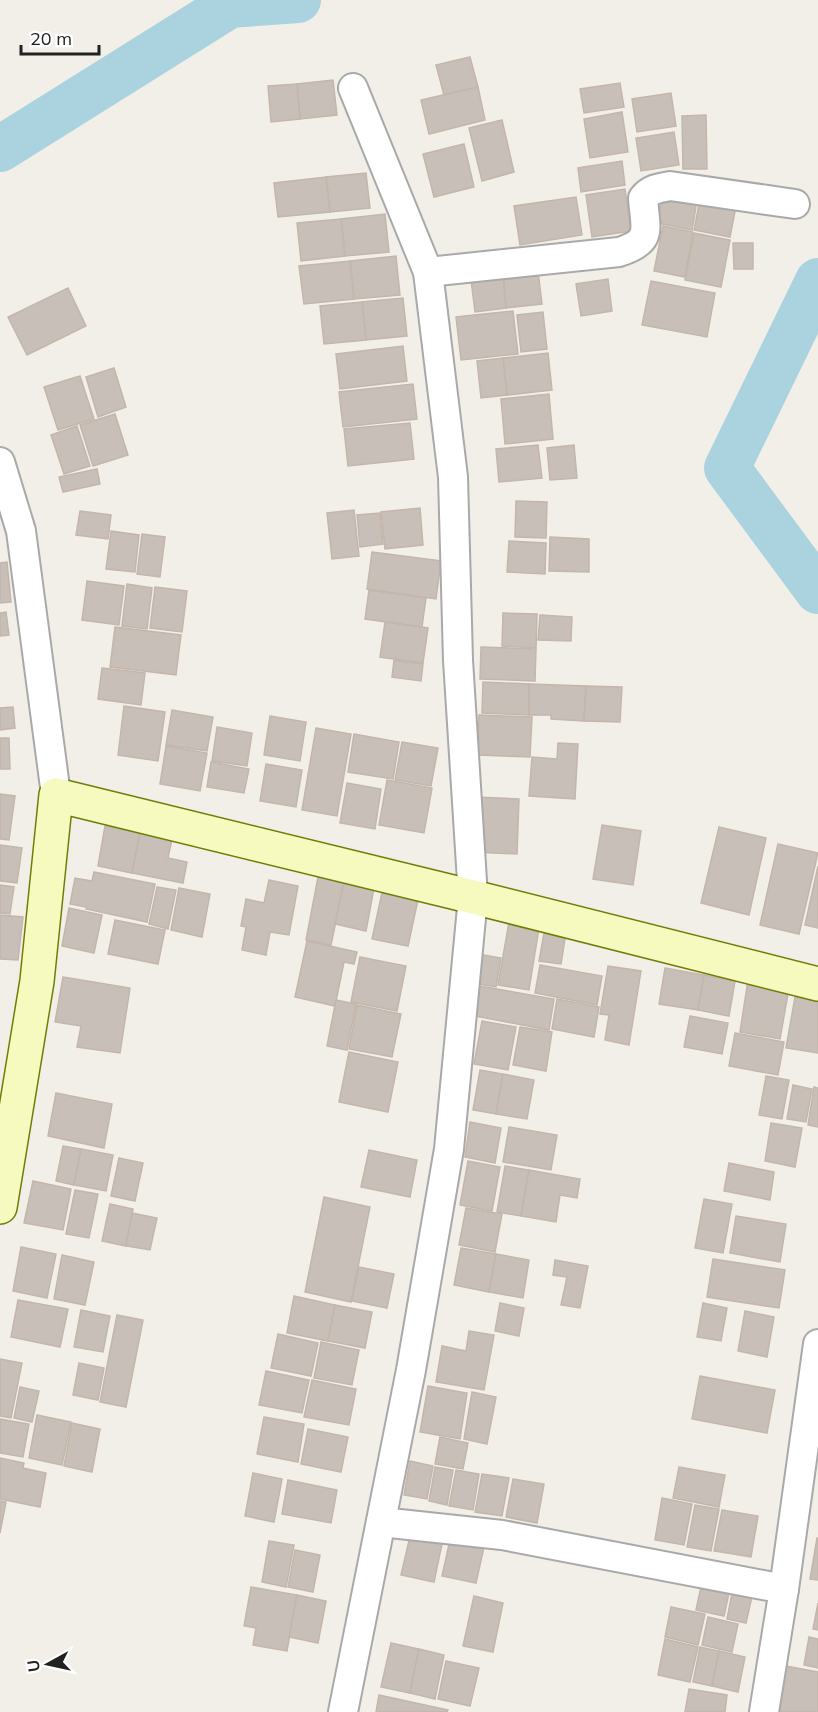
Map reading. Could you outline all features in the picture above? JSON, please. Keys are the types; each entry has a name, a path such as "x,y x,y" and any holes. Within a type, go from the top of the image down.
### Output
{"street":[{"path":"343,1712 411,1370 449,1149 473,897 458,660 453,477 428,272 353,88"},
{"path":"428,272 619,252 636,246 643,240 645,232 643,198 656,188 670,186 795,204"},
{"path":"0,462 56,795 37,981 0,1207"},
{"path":"56,795 818,984"},
{"path":"764,1712 784,1589 818,1344"},
{"path":"381,1522 502,1534 784,1589"}],"building":[{"path":"470,57 478,87 444,95 436,65"},
{"path":"333,80 337,115 300,119 297,84"},
{"path":"620,83 624,107 584,113 580,89"},
{"path":"297,84 300,119 271,122 268,86"},
{"path":"478,87 485,120 429,134 421,100"},
{"path":"671,93 676,126 637,132 632,99"},
{"path":"622,112 628,152 590,158 584,119"},
{"path":"706,115 707,169 683,169 682,116"},
{"path":"502,120 514,172 482,181 469,128"},
{"path":"674,132 679,165 641,171 636,138"},
{"path":"464,144 474,187 434,197 423,154"},
{"path":"622,161 625,185 581,192 578,168"},
{"path":"366,173 370,208 330,212 326,177"},
{"path":"326,177 330,212 278,217 274,183"},
{"path":"625,189 631,231 592,237 586,195"},
{"path":"664,189 698,195 692,230 657,223"},
{"path":"701,194 737,201 730,237 694,230"},
{"path":"576,197 582,235 520,245 514,206"},
{"path":"385,214 389,252 345,256 341,219"},
{"path":"341,219 345,256 301,261 297,223"},
{"path":"663,226 693,232 685,277 654,271"},
{"path":"694,233 730,240 721,287 685,280"},
{"path":"733,243 753,243 753,269 734,269"},
{"path":"396,256 400,295 354,299 350,261"},
{"path":"350,261 354,299 304,304 299,266"},
{"path":"538,271 542,304 506,308 503,276"},
{"path":"503,276 506,308 475,312 471,280"},
{"path":"608,279 612,311 581,316 576,284"},
{"path":"651,281 715,293 707,337 642,325"},
{"path":"68,288 86,326 27,355 8,317"},
{"path":"403,298 407,336 366,340 362,302"},
{"path":"362,302 366,340 324,344 320,306"},
{"path":"513,311 518,354 461,360 456,317"},
{"path":"543,312 547,349 521,352 517,315"},
{"path":"403,346 407,381 340,389 336,354"},
{"path":"548,353 552,390 507,395 503,358"},
{"path":"503,358 507,395 481,398 477,361"},
{"path":"114,368 126,407 98,417 86,377"},
{"path":"80,376 94,419 58,430 44,387"},
{"path":"413,384 417,419 343,427 339,392"},
{"path":"549,394 553,439 505,444 501,399"},
{"path":"115,414 128,455 93,466 80,425"},
{"path":"410,423 414,459 348,466 344,429"},
{"path":"77,426 90,466 64,474 51,435"},
{"path":"538,445 542,478 499,482 496,449"},
{"path":"574,445 577,478 550,480 547,448"},
{"path":"97,469 100,484 63,492 59,477"},
{"path":"516,501 547,502 546,538 515,537"},
{"path":"420,508 423,545 385,549 381,512"},
{"path":"354,510 359,556 332,559 327,513"},
{"path":"80,511 111,515 108,539 76,535"},
{"path":"380,513 383,544 360,547 357,515"},
{"path":"111,531 139,535 135,572 106,569"},
{"path":"142,534 165,537 160,577 137,574"},
{"path":"550,537 589,539 589,572 549,571"},
{"path":"509,541 546,543 545,574 507,572"},
{"path":"372,552 441,561 436,599 367,589"},
{"path":"7,562 11,602 0,603 0,563"},
{"path":"87,581 124,586 119,625 82,620"},
{"path":"127,584 152,588 147,629 122,626"},
{"path":"155,587 187,591 182,632 150,628"},
{"path":"369,590 426,598 422,627 365,619"},
{"path":"6,612 9,635 0,636 0,613"},
{"path":"503,613 537,614 536,648 502,646"},
{"path":"540,615 572,617 571,641 538,640"},
{"path":"385,622 428,628 423,663 380,657"},
{"path":"115,627 181,635 176,675 110,667"},
{"path":"481,647 536,649 535,681 480,679"},
{"path":"394,660 423,664 421,681 392,677"},
{"path":"102,668 145,673 141,705 98,699"},
{"path":"483,682 529,684 529,715 482,713"},
{"path":"529,684 586,686 584,721 551,719 551,715 529,715"},
{"path":"586,686 622,687 620,722 584,721"},
{"path":"124,706 165,712 158,761 118,755"},
{"path":"13,707 15,728 0,730 0,708"},
{"path":"172,710 213,717 207,751 166,745"},
{"path":"479,715 532,717 530,757 478,755"},
{"path":"270,716 306,722 300,761 264,755"},
{"path":"217,727 252,733 247,766 212,761"},
{"path":"316,728 351,734 337,816 302,810"},
{"path":"354,734 399,742 393,779 348,772"},
{"path":"0,738 9,738 10,769 0,769"},
{"path":"402,742 438,748 431,786 395,780"},
{"path":"558,743 578,744 575,799 529,796 532,757 557,759"},
{"path":"166,746 207,753 200,791 160,784"},
{"path":"211,762 249,769 244,793 207,787"},
{"path":"266,764 302,770 296,807 260,801"},
{"path":"387,780 432,788 424,833 379,825"},
{"path":"347,783 381,789 375,829 340,823"},
{"path":"0,794 15,796 9,840 0,839"},
{"path":"476,797 519,799 517,854 474,852"},
{"path":"602,825 641,831 633,885 593,879"},
{"path":"105,826 140,833 132,873 98,866"},
{"path":"719,827 766,838 749,915 701,903"},
{"path":"140,833 172,839 168,858 187,862 183,883 132,873"},
{"path":"778,844 818,853 799,934 760,925"},
{"path":"0,845 22,848 17,883 0,881"},
{"path":"818,866 818,928 805,925"},
{"path":"94,872 155,884 147,922 70,904 75,878 92,881"},
{"path":"318,877 344,882 331,945 306,940"},
{"path":"269,880 298,886 289,935 270,932 266,955 242,950 246,927 241,926 246,899 264,903"},
{"path":"344,882 374,888 366,931 335,924"},
{"path":"0,885 14,887 10,914 0,913"},
{"path":"157,887 176,890 168,929 149,924"},
{"path":"179,888 210,894 202,937 171,930"},
{"path":"383,888 419,895 408,946 372,939"},
{"path":"69,908 102,915 94,953 62,946"},
{"path":"0,915 23,917 18,960 0,959"},
{"path":"115,920 165,930 158,964 108,954"},
{"path":"509,922 539,928 529,990 498,985"},
{"path":"546,922 567,926 561,964 539,961"},
{"path":"307,941 357,952 354,964 344,962 335,1006 295,997"},
{"path":"478,954 501,958 496,987 473,983"},
{"path":"360,957 406,966 397,1011 351,1002"},
{"path":"540,965 602,976 597,1005 535,993"},
{"path":"608,966 641,971 629,1045 605,1040 609,1015 600,1014"},
{"path":"665,968 704,975 698,1010 659,1004"},
{"path":"704,975 735,981 729,1016 698,1010"},
{"path":"63,977 130,988 120,1053 77,1047 81,1026 55,1022"},
{"path":"748,980 789,988 780,1039 740,1032"},
{"path":"480,986 554,999 549,1030 475,1016"},
{"path":"795,997 818,1001 818,1053 786,1048"},
{"path":"557,999 599,1007 594,1037 552,1029"},
{"path":"336,1000 356,1004 347,1050 327,1046"},
{"path":"357,1005 401,1014 392,1057 349,1049"},
{"path":"690,1016 728,1023 722,1054 684,1047"},
{"path":"482,1021 516,1027 508,1070 474,1064"},
{"path":"520,1027 552,1032 546,1071 513,1065"},
{"path":"735,1033 784,1042 778,1075 729,1066"},
{"path":"349,1052 398,1062 388,1112 339,1102"},
{"path":"480,1070 503,1074 496,1114 473,1110"},
{"path":"503,1074 534,1080 527,1119 496,1114"},
{"path":"766,1076 789,1080 782,1119 759,1115"},
{"path":"793,1085 812,1089 806,1122 787,1119"},
{"path":"814,1087 818,1088 818,1127 808,1125"},
{"path":"56,1093 112,1104 104,1148 48,1136"},
{"path":"470,1122 501,1128 495,1163 465,1157"},
{"path":"771,1123 802,1128 795,1167 765,1161"},
{"path":"509,1127 557,1135 551,1170 503,1162"},
{"path":"63,1146 81,1149 74,1185 56,1181"},
{"path":"81,1149 113,1155 106,1191 74,1185"},
{"path":"369,1150 417,1160 410,1197 361,1187"},
{"path":"119,1158 143,1163 135,1201 111,1196"},
{"path":"468,1161 500,1167 492,1211 460,1205"},
{"path":"729,1163 774,1172 770,1200 724,1191"},
{"path":"505,1166 529,1170 521,1216 497,1212"},
{"path":"529,1170 580,1179 577,1198 560,1195 556,1222 521,1216"},
{"path":"33,1181 71,1189 63,1230 24,1223"},
{"path":"75,1190 98,1194 89,1238 66,1234"},
{"path":"324,1197 370,1207 351,1302 305,1292"},
{"path":"704,1199 732,1204 723,1253 695,1248"},
{"path":"110,1204 133,1209 126,1246 102,1241"},
{"path":"466,1208 502,1214 495,1252 459,1245"},
{"path":"132,1213 157,1218 150,1250 126,1246"},
{"path":"736,1216 786,1224 780,1262 730,1253"},
{"path":"21,1247 56,1254 47,1298 13,1291"},
{"path":"461,1248 496,1254 489,1292 454,1285"},
{"path":"496,1254 529,1260 523,1298 489,1292"},
{"path":"62,1255 94,1262 85,1305 54,1299"},
{"path":"713,1259 785,1270 779,1308 707,1297"},
{"path":"555,1260 588,1266 580,1308 561,1305 567,1277 553,1275"},
{"path":"359,1267 394,1274 387,1308 352,1301"},
{"path":"294,1296 335,1305 328,1341 287,1333"},
{"path":"18,1300 68,1309 60,1347 11,1337"},
{"path":"500,1303 524,1308 519,1336 495,1331"},
{"path":"703,1303 727,1308 721,1341 697,1337"},
{"path":"335,1305 372,1312 365,1348 328,1341"},
{"path":"81,1310 110,1316 103,1352 74,1347"},
{"path":"745,1311 774,1317 767,1357 738,1351"},
{"path":"117,1315 143,1320 126,1407 100,1402"},
{"path":"469,1331 494,1335 484,1390 436,1382 442,1346 466,1351"},
{"path":"278,1334 318,1343 311,1376 271,1368"},
{"path":"321,1342 359,1350 352,1385 314,1378"},
{"path":"0,1359 22,1363 11,1418 0,1416"},
{"path":"79,1363 104,1368 98,1400 73,1395"},
{"path":"266,1371 309,1380 302,1413 259,1405"},
{"path":"700,1376 775,1390 767,1433 692,1419"},
{"path":"312,1380 356,1389 349,1425 304,1417"},
{"path":"428,1386 467,1393 460,1439 420,1432"},
{"path":"20,1387 39,1391 32,1422 14,1418"},
{"path":"472,1392 496,1397 487,1444 464,1439"},
{"path":"37,1415 71,1422 62,1465 29,1458"},
{"path":"264,1417 304,1424 298,1462 257,1454"},
{"path":"0,1419 29,1424 23,1457 0,1453"},
{"path":"72,1423 100,1429 92,1472 64,1466"},
{"path":"308,1429 348,1437 341,1472 301,1464"},
{"path":"440,1437 468,1443 463,1469 435,1464"},
{"path":"0,1458 24,1463 23,1468 46,1473 40,1507 0,1499"},
{"path":"410,1461 433,1466 427,1499 404,1495"},
{"path":"435,1467 453,1470 447,1505 429,1501"},
{"path":"679,1467 725,1475 719,1507 673,1498"},
{"path":"456,1470 479,1474 473,1510 449,1506"},
{"path":"253,1473 282,1479 274,1522 245,1516"},
{"path":"482,1474 509,1478 502,1516 475,1512"},
{"path":"513,1479 544,1484 537,1523 506,1517"},
{"path":"288,1480 337,1490 331,1523 282,1514"},
{"path":"662,1498 692,1504 684,1545 655,1540"},
{"path":"0,1501 6,1502 0,1533"},
{"path":"695,1505 719,1509 711,1551 687,1547"},
{"path":"722,1510 758,1516 751,1557 714,1551"},
{"path":"411,1532 443,1539 434,1582 401,1575"},
{"path":"818,1538 818,1580 810,1579"},
{"path":"450,1540 484,1547 476,1583 442,1576"},
{"path":"269,1541 294,1545 286,1587 262,1582"},
{"path":"295,1550 320,1555 313,1592 288,1587"},
{"path":"702,1582 730,1588 724,1616 696,1610"},
{"path":"251,1587 297,1595 287,1651 253,1645 256,1628 244,1626"},
{"path":"733,1588 753,1592 746,1623 727,1619"},
{"path":"297,1595 326,1601 318,1643 289,1637"},
{"path":"474,1596 503,1603 493,1652 463,1646"},
{"path":"818,1603 818,1630 813,1629"},
{"path":"671,1607 705,1614 698,1645 665,1637"},
{"path":"708,1617 738,1624 732,1652 702,1645"},
{"path":"809,1637 818,1639 818,1668 804,1665"},
{"path":"665,1639 698,1647 690,1682 658,1675"},
{"path":"391,1643 419,1649 410,1693 381,1687"},
{"path":"700,1647 719,1651 712,1686 693,1682"},
{"path":"419,1649 444,1655 435,1699 410,1693"},
{"path":"719,1651 745,1657 738,1692 712,1686"},
{"path":"446,1661 479,1668 470,1706 438,1699"},
{"path":"786,1666 818,1672 818,1712 778,1712"},
{"path":"689,1689 727,1695 725,1712 685,1712"},
{"path":"379,1695 448,1710 447,1712 376,1712"}],"waterway":[{"path":"0,149 230,5 298,0"},
{"path":"818,281 727,468 818,591"}]}
